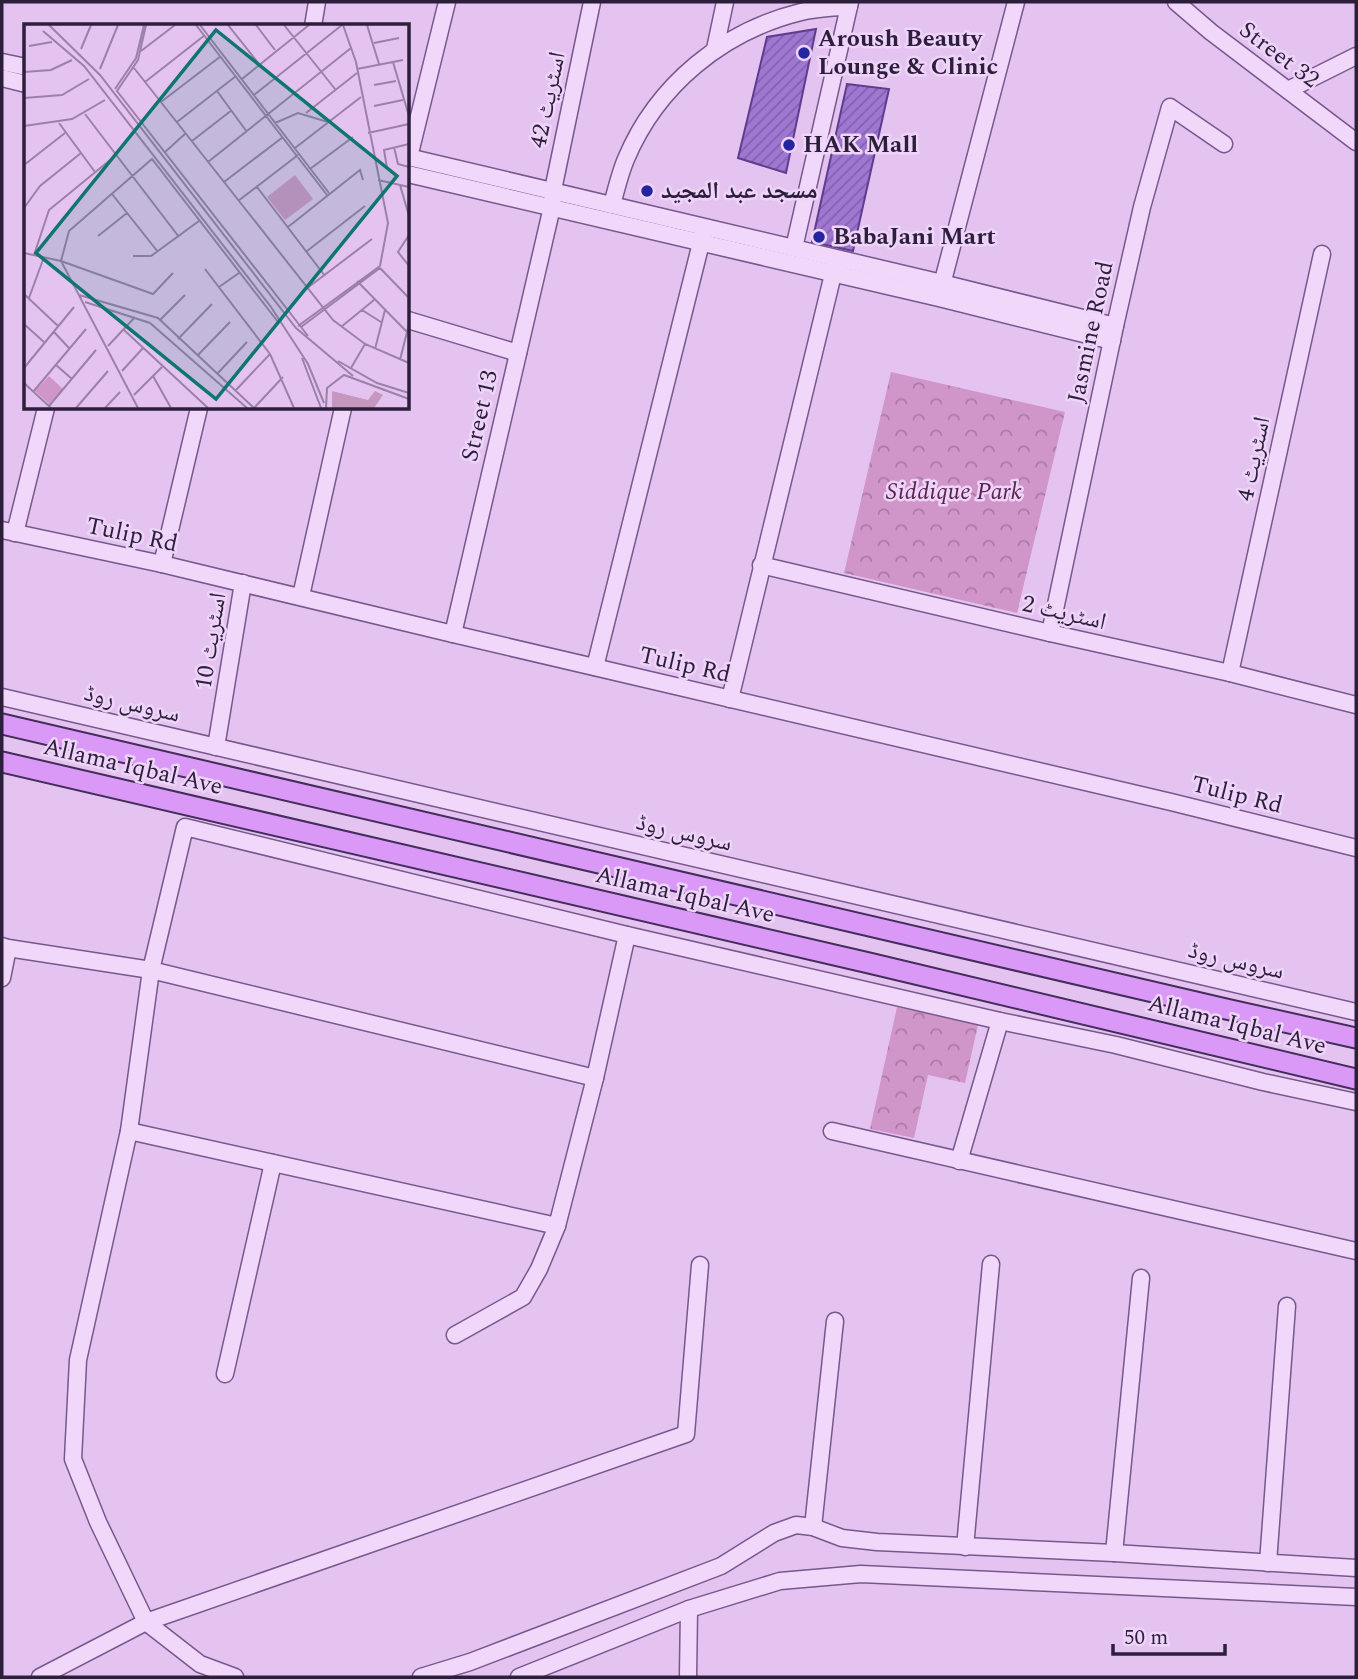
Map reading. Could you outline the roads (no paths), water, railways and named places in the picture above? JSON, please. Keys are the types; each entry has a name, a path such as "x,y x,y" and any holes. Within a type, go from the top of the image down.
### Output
{"main road":[{"name":"Allama Iqbal Ave","path":"2,724 1356,1038"},
{"name":"Allama Iqbal Ave","path":"2,762 1356,1079"}],"street":[{"path":"313,24 317,2"},
{"path":"410,155 447,2"},
{"name":"اسٹریٹ 42","path":"552,207 553,190 592,2"},
{"path":"715,49 724,2"},
{"path":"940,290 1016,2"},
{"name":"Street 32","path":"1176,2 1211,32 1356,142"},
{"path":"612,205 626,159 648,117 678,80 715,49 757,26 802,12 850,4 794,248"},
{"path":"1288,90 1356,56"},
{"path":"2,62 24,67"},
{"path":"2,78 24,83"},
{"name":"Jasmine Road","path":"1050,633 1113,333 1142,207 1170,107 1224,145"},
{"path":"410,163 553,190 612,205 703,235 1113,333"},
{"path":"410,164 552,207 703,235 794,248 834,266"},
{"name":"Street 13","path":"453,634 552,207"},
{"path":"595,667 703,235"},
{"name":"اسٹریٹ 4","path":"1230,673 1322,254"},
{"path":"730,699 834,266"},
{"path":"410,321 518,353"},
{"path":"9,531 45,410"},
{"path":"162,564 199,410"},
{"path":"301,596 343,410"},
{"name":"Tulip Rd","path":"9,531 301,596 1356,848"},
{"name":"اسٹریٹ 2","path":"761,565 1230,673 1356,705"},
{"name":"اسٹریٹ 10","path":"216,747 243,583"},
{"name":"سروس روڈ","path":"2,697 1356,1012"},
{"path":"235,1677 200,1664 146,1622 98,1522 73,1459 78,1360 129,1131 151,970 185,827 626,935 1356,1102"},
{"path":"455,1335 523,1297 539,1269 557,1226 595,1078 626,935"},
{"path":"2,978 5,947 151,970 595,1078"},
{"path":"959,1161 1000,1021"},
{"path":"129,1131 557,1226"},
{"path":"832,1131 1356,1251"},
{"path":"225,1374 273,1163"},
{"path":"965,1547 991,1264"},
{"path":"40,1677 58,1673 146,1622 686,1434 700,1265"},
{"path":"1114,1553 1141,1278"},
{"path":"1268,1563 1287,1306"},
{"path":"813,1527 835,1321"},
{"path":"421,1677 470,1662 721,1566 775,1533 796,1525 813,1527 842,1538 877,1542 1356,1568"},
{"path":"519,1677 689,1609 780,1581 861,1574 1356,1597"},
{"path":"688,1677 689,1609"}],"place":[{"name":"Aroush Beauty Lounge & Clinic","path":"804,53"},
{"name":"HAK Mall","path":"789,145"},
{"name":"مسجد عبد المجید","path":"647,191"},
{"name":"BabaJani Mart","path":"819,237"}],"park label":[{"name":"Siddique Park","path":"954,492"}]}
